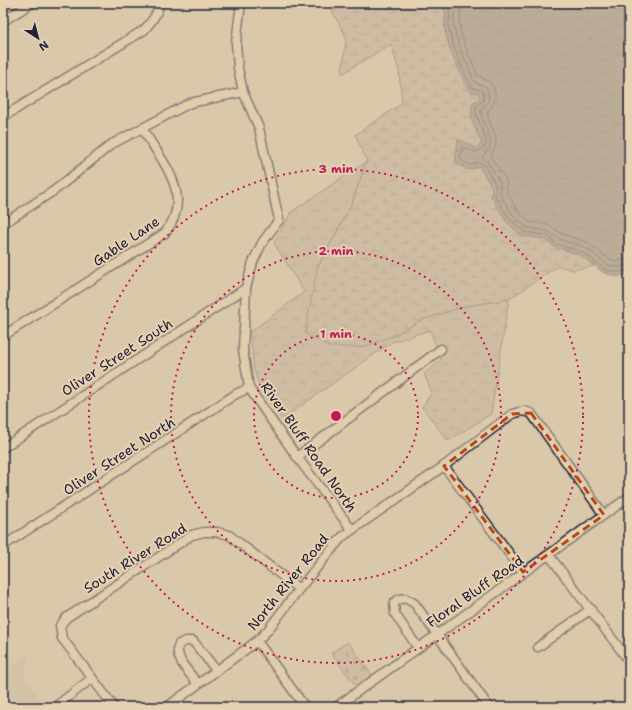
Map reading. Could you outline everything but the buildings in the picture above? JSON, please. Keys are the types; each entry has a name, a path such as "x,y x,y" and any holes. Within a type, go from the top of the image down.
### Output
{"street":[{"path":"3,21 32,3"},
{"path":"3,117 144,30 153,21 158,12 160,3"},
{"name":"River Bluff Road North","path":"241,3 236,43 238,68 243,92 259,128 279,220 262,243 253,262 246,288 243,350 249,388 297,458 352,530 444,466 512,414 523,411 531,413 604,515"},
{"path":"3,224 55,190 112,144 190,104 243,92"},
{"name":"Gable Lane","path":"3,336 165,233 173,223 178,200 176,185 142,128"},
{"name":"Oliver Street South","path":"3,448 246,288"},
{"path":"297,458 441,349"},
{"name":"Oliver Street North","path":"3,546 236,394 249,388"},
{"path":"444,466 523,572"},
{"name":"Floral Bluff Road","path":"336,707 629,497"},
{"name":"North River Road","path":"167,707 257,641 268,630 299,589 342,537 352,530"},
{"name":"South River Road","path":"91,679 62,638 60,626 66,618 192,535 204,532 217,532 229,535 299,589"},
{"path":"549,555 629,660"},
{"path":"418,648 395,614 394,603 397,600 405,598 414,604 489,707"},
{"path":"538,647 591,609"},
{"path":"198,684 181,662 178,653 179,644 186,641 192,641 216,670"},
{"path":"257,641 305,707"},
{"path":"54,707 91,679 114,707"}],"highlighted area":[{"path":"531,413 604,515 523,572 444,466 512,414"}],"shaded area":[{"path":"26,655 29,659 24,674 44,707 10,707 3,697 3,671"}],"green space":[{"path":"344,3 440,3 446,12 444,26 451,52 465,83 479,92 480,98 471,118 482,144 455,162 469,170 479,166 492,187 491,196 506,221 522,236 544,239 555,247 581,255 594,266 574,270 558,266 509,299 466,306 421,320 395,335 363,347 330,347 305,333 317,268 350,208 367,161 355,135 402,103 399,71 391,44 342,74 346,37 332,11"},
{"path":"367,161 350,208 317,268 395,335 421,320 466,306 509,299 491,414 448,441 422,407 432,392 424,374 441,360 430,330 392,342 282,419 260,389 254,369 250,332 304,292 274,243 291,212"},
{"path":"348,642 372,675 356,686 331,653"}],"water":[{"path":"440,3 629,3 629,275 627,274 618,277 604,273 581,255 555,247 544,239 522,236 506,221 491,196 492,187 479,166 469,170 455,162 458,139 476,148 482,144 471,118 472,103 480,98 479,92 472,93 454,60 445,31 446,12"}]}
